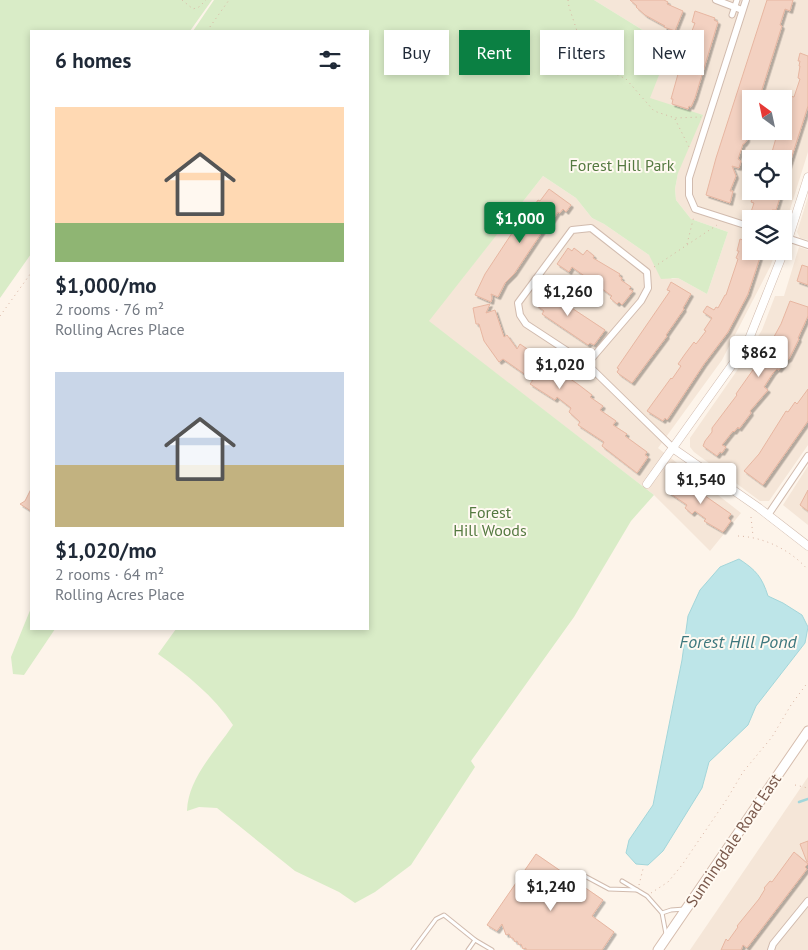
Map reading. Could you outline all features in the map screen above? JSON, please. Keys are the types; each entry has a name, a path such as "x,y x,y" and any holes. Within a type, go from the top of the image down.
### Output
{"main road":[{"name":"Sunningdale Road East","path":"658,950 808,731"}],"street":[{"path":"716,0 742,10"},
{"path":"732,15 737,0"},
{"path":"742,224 695,209 689,194 689,178 746,0"},
{"path":"792,221 808,177"},
{"path":"587,364 641,301 648,288 647,272 591,228 572,230 518,302 520,315 526,324 587,364 674,448 768,514 808,546"},
{"path":"792,240 808,245"},
{"path":"647,484 747,344 778,260"},
{"path":"768,514 808,456"},
{"path":"771,950 773,944 808,901"}],"lane":[{"path":"582,874 609,890 638,890"},
{"path":"622,881 646,896 662,913 667,937"},
{"path":"662,913 687,908"},
{"path":"413,950 436,919 444,915 475,940 492,950"},
{"path":"468,950 475,940"}],"path":[{"path":"182,0 193,9 199,7 206,0"},
{"path":"208,30 229,0"},
{"path":"568,0 584,52 604,68 626,79 654,111 674,118 709,116"},
{"path":"674,118 695,159"},
{"path":"687,245 695,209"},
{"path":"647,272 717,224"},
{"path":"0,316 30,274"},
{"path":"752,517 753,536"},
{"path":"738,536 753,536 776,545 808,570"},
{"path":"804,566 808,563"},
{"path":"646,896 668,882 682,865 714,819 743,772 772,737 791,705 808,682"},
{"path":"795,785 808,788"},
{"path":"638,890 643,869"}],"shaded area":[{"path":"594,0 808,0 808,152 790,210 742,210 742,260 773,260 722,360 658,448 741,513 710,551 654,495 428,321 543,176 576,198 592,218 604,224 649,255 672,279 678,278 707,294 728,232 691,219 676,200 675,189 678,173 649,98 658,75 704,75 704,30 643,30"},
{"path":"808,197 808,240 800,238 797,232"},
{"path":"799,247 808,250 808,445 769,501 760,501 694,452 690,447 690,438 736,372 762,330 775,296 784,296"},
{"path":"808,466 808,525 783,505"},
{"path":"808,777 808,950 690,950"}],"green space":[{"path":"0,0 212,0 191,30 30,30 30,255 0,298"},
{"name":"Forest Hill Woods","path":"214,0 594,0 643,30 634,30 634,75 659,75 650,98 703,115 678,173 675,189 676,200 691,219 728,232 707,294 678,278 661,279 649,255 604,224 592,218 576,198 543,176 429,321 654,495 631,521 574,617 471,761 475,767 411,865 375,892 355,903 339,892 295,871 217,808 199,807 187,811 192,787 197,776 233,725 217,704 199,686 158,654 175,630 369,630 369,30 194,30"},
{"path":"30,610 30,630 54,630 24,675 13,674 11,657"}],"water":[{"name":"Forest Hill Pond","path":"739,559 758,574 768,596 802,615 808,627 805,643 756,706 748,725 709,762 702,788 663,851 648,865 636,864 626,853 629,840 653,805 682,660 688,616 700,590 720,567"}],"building":[{"path":"630,0 664,0 668,2 667,4 683,11 675,30 672,30 645,15"},
{"path":"767,0 793,0 790,11 785,9 780,25 782,26 762,90 742,90 742,140 747,140 743,144 738,159 741,161 739,168 732,166 736,176 730,191 733,191 730,203 706,195 716,158"},
{"path":"695,11 715,18 714,20 718,22 704,68 704,30 692,30 695,23 692,22"},
{"path":"800,53 808,56 808,106 792,156 792,150 773,150 775,140 792,140 792,96 794,97 800,79 798,78 800,61 798,61"},
{"path":"678,75 702,75 691,107 689,106 688,109 672,104 673,99 671,99"},
{"path":"549,189 571,205 566,212 563,209 560,213 558,212 552,221 550,220 514,274 505,283 498,297 491,294 491,302 475,295 485,274 527,211 529,213"},
{"path":"752,200 779,200 776,210 752,210 754,203 751,202"},
{"path":"740,239 742,240 742,260 759,260 748,294 728,332 667,420 665,418 663,421 647,411 681,366 678,364 685,354 706,331 704,330 712,318 703,312 707,306 714,310 716,307 718,308 726,295 738,259 736,258 739,251 737,251"},
{"path":"568,248 572,251 574,248 583,255 587,250 594,256 593,258 620,274 621,280 631,287 629,289 633,291 622,305 619,302 617,304 610,298 612,296 572,267 569,272 557,264"},
{"path":"802,265 808,267 808,285 797,281"},
{"path":"671,282 691,294 667,336 632,383 617,372 619,369 617,368 670,291 667,290"},
{"path":"544,284 555,292 552,295 605,330 594,345 590,343 588,345 542,314 544,311 536,305 538,302 534,299"},
{"path":"790,301 808,307 808,316 799,339 789,359 779,370 777,369 773,373 764,387 768,390 750,411 751,413 739,429 738,427 733,431 722,445 726,447 717,456 703,446 705,441 712,432 712,428 765,353 781,324"},
{"path":"490,304 486,313 495,310 504,337 507,335 517,349 520,344 592,395 590,397 603,406 600,410 616,421 613,425 627,434 625,436 647,452 645,455 648,457 637,473 602,446 604,442 578,425 580,422 569,412 571,408 557,397 555,400 530,384 533,380 503,359 499,362 484,341 479,324 476,324 473,308"},
{"path":"808,389 808,421 763,485 744,471 759,454 786,411 788,412 795,402 797,404"},
{"path":"678,477 731,514 728,518 731,521 723,532 704,521 706,519 695,511 692,514 685,508 687,505 668,492"},
{"path":"808,490 808,511 800,505"},
{"path":"30,491 30,510 20,504 25,501"},
{"path":"808,841 808,862 807,862 800,844"},
{"path":"794,852 808,864 805,867 807,869 747,948 743,945 741,950 721,950 726,939 728,941 737,926 759,899 764,888 770,881 772,882"},
{"path":"536,854 603,900 592,916 614,932 602,950 526,950 517,941 515,942 509,934 506,935 502,924 497,931 487,925"}],"waterway":[{"path":"799,802 808,799"}],"park label":[{"name":"Forest Hill Park","path":"622,165"}]}
